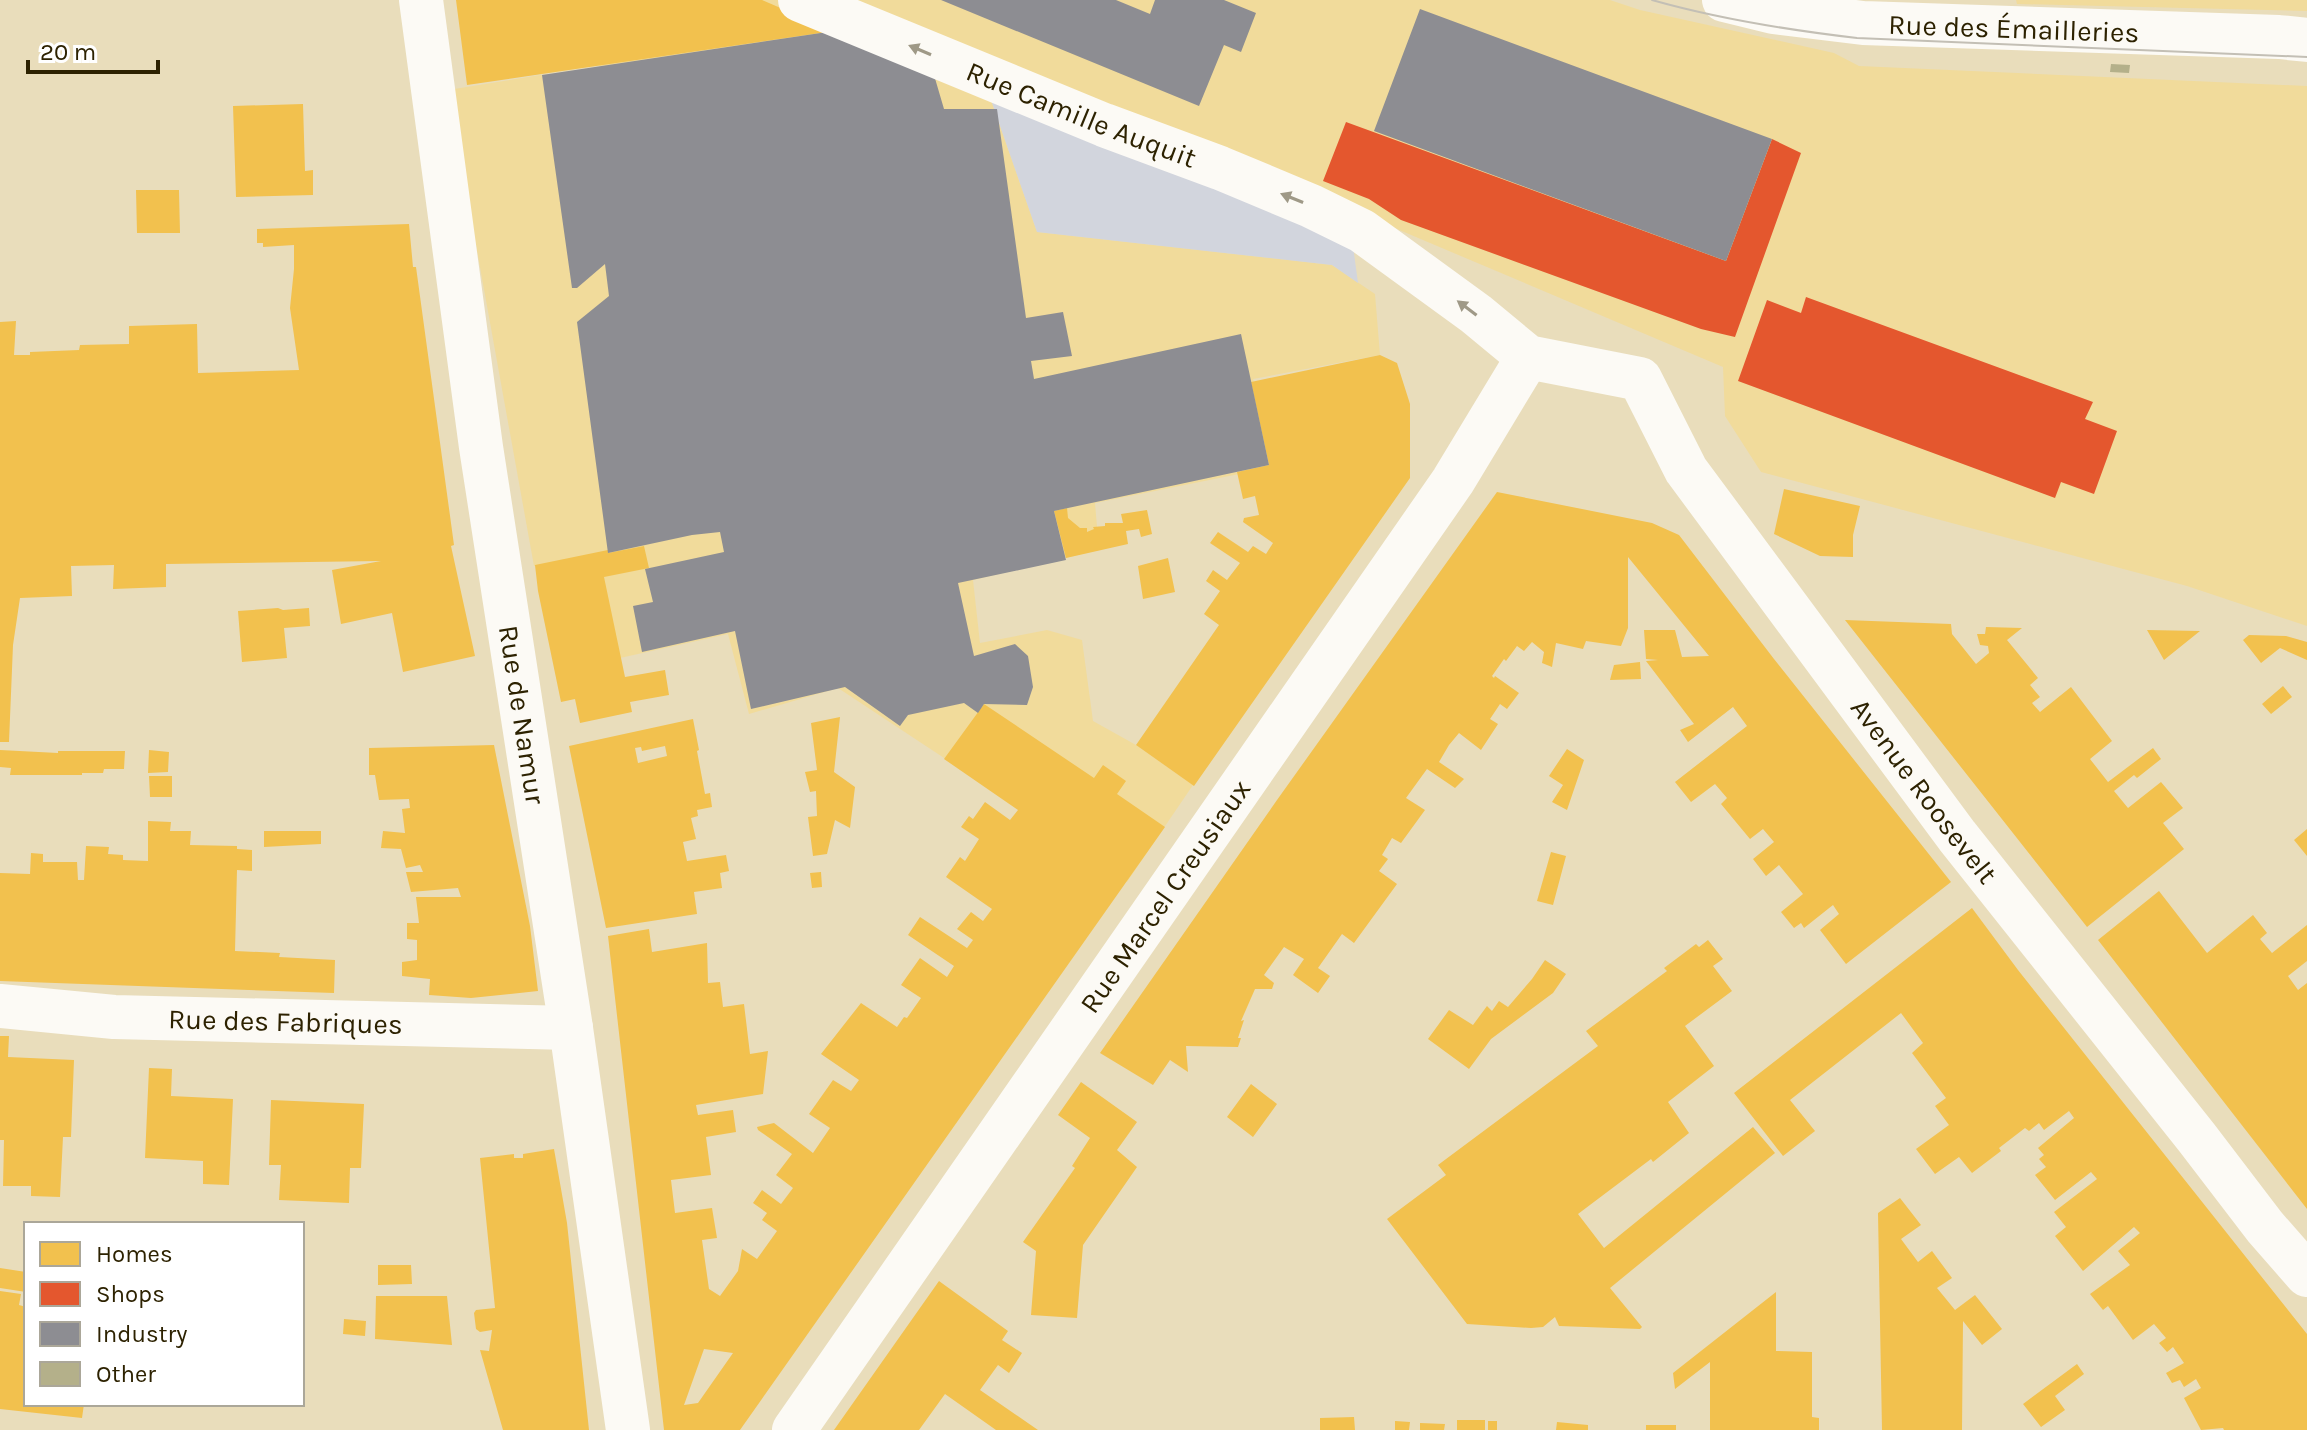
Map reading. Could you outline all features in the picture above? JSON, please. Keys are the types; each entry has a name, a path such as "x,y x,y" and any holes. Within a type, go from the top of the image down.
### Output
{"street":[{"name":"Rue de Namur","path":"421,0 481,447 571,1028 628,1430"},
{"name":"Rue Camille Auquit","path":"800,0 1104,125 1220,168 1362,231 1476,314 1528,357"},
{"name":"Rue des Émailleries","path":"1724,0 1773,12 1863,23 1982,13 2307,40"},
{"name":"Avenue Roosevelt","path":"1528,357 1640,379 1686,470 1957,836 2265,1227 2307,1275"},
{"name":"Rue Marcel Creusiaux","path":"794,1430 1453,481 1528,357"},
{"name":"Rue des Fabriques","path":"0,1006 114,1017 571,1028"}],"shaded area":[{"path":"555,0 800,0 991,100 1037,232 1332,265 1375,294 1380,355 1253,379 1275,464 1259,470 1095,503 1099,550 973,580 980,643 1047,630 1082,640 1093,721 1136,745 1193,785 1127,882 838,688 749,714 728,634 620,658 597,553 534,566 448,90 540,75 600,72 597,14"},
{"path":"856,0 1610,0 1640,10 1834,53 1859,66 2307,86 2307,626 2187,586 1761,472 1725,416 1723,367"},
{"path":"2016,0 2307,0 2307,11 2017,4"},
{"path":"1016,89 1353,246 1358,283 1332,265 1037,232 991,100"}],"building: Homes":[{"path":"456,0 762,0 834,31 467,85"},
{"path":"303,104 305,171 313,170 313,195 236,197 233,106"},
{"path":"136,190 179,190 180,233 137,233"},
{"path":"409,224 454,545 451,546 475,656 403,672 392,613 341,624 332,570 381,561 166,564 166,587 113,589 114,565 71,566 72,596 20,598 13,645 9,742 0,742 0,322 16,321 14,355 79,350 80,345 129,344 129,326 197,324 198,373 299,370 290,308 294,245 263,247 263,243 257,243 257,229"},
{"path":"1380,355 1397,363 1410,404 1410,478 1194,786 1136,745 1219,625 1204,614 1220,591 1206,581 1213,570 1227,580 1240,563 1210,543 1218,532 1248,552 1253,546 1266,554 1273,543 1243,522 1244,518 1259,515 1255,496 1243,499 1237,472 1269,465 1251,382"},
{"path":"1784,489 1860,506 1853,535 1853,557 1820,556 1774,534"},
{"path":"1497,492 1652,523 1679,535 1951,882 1846,964 1820,930 1839,914 1833,905 1804,928 1801,923 1794,928 1781,912 1803,894 1779,865 1766,876 1753,859 1774,842 1763,829 1750,839 1721,804 1727,798 1715,784 1691,802 1675,782 1747,726 1733,707 1688,742 1680,730 1694,724 1646,661 1658,660 1646,659 1644,630 1675,630 1682,657 1709,656 1628,557 1628,628 1621,646 1586,641 1583,649 1556,643 1552,667 1542,663 1544,652 1532,642 1524,651 1517,646 1506,661 1504,659 1492,676 1519,693 1507,709 1500,704 1490,719 1498,724 1481,750 1459,733 1449,745 1439,762 1464,779 1455,788 1427,769 1406,798 1425,810 1401,843 1392,838 1382,855 1388,859 1379,871 1397,884 1354,943 1342,934 1318,968 1330,976 1318,993 1293,975 1304,959 1284,947 1264,975 1274,983 1272,989 1255,989 1241,1021 1244,1020 1238,1047 1186,1046 1188,1072 1170,1060 1153,1085 1100,1053 1277,800"},
{"path":"1067,508 1068,518 1080,528 1087,528 1087,532 1093,527 1105,526 1105,523 1123,523 1121,514 1147,510 1152,534 1141,537 1139,529 1126,531 1128,544 1066,558 1054,511"},
{"path":"644,546 649,568 604,577 625,677 665,670 669,695 630,702 632,712 580,723 575,699 561,702 535,565"},
{"path":"1168,558 1175,592 1143,599 1138,566"},
{"path":"309,608 310,626 284,628 287,658 242,662 238,611"},
{"path":"1845,620 1951,624 1952,634 1976,664 1989,653 1988,646 1980,645 1977,634 1985,634 1986,627 2022,628 2007,640 2038,678 2030,685 2040,697 2032,703 2040,712 2071,687 2112,741 2090,759 2108,782 2153,748 2161,759 2114,791 2128,808 2161,782 2183,808 2163,823 2184,849 2087,927"},
{"path":"2147,630 2200,631 2164,660"},
{"path":"2249,635 2286,636 2307,642 2307,660 2280,648 2261,663 2243,640"},
{"path":"1640,662 1641,679 1610,680 1614,665"},
{"path":"2283,686 2292,697 2271,714 2262,704"},
{"path":"984,704 1094,778 1103,765 1126,781 1117,794 1165,827 740,1430 664,1430 608,936 649,929 652,952 707,943 708,983 720,982 723,1007 744,1004 750,1054 768,1051 763,1094 696,1105 698,1115 733,1110 736,1132 706,1137 711,1175 671,1180 675,1213 712,1208 717,1238 702,1240 709,1289 720,1296 738,1271 742,1249 757,1259 777,1231 762,1220 767,1213 753,1203 762,1190 781,1204 793,1188 776,1175 792,1154 757,1127 774,1123 813,1153 830,1128 809,1114 833,1080 851,1091 859,1080 821,1054 861,1003 897,1027 904,1017 907,1018 921,998 901,985 920,958 947,977 954,966 908,935 920,917 967,948 973,940 957,929 971,912 983,921 992,909 946,877 960,857 965,861 979,839 961,827 969,816 973,819 985,802 1010,820 1018,810 944,759","holes":["704,1349 733,1353 698,1403 684,1405"]},
{"path":"840,717 834,772 855,787 850,828 835,820 827,854 813,856 808,817 817,816 816,791 810,792 805,772 817,770 811,723"},
{"path":"693,719 705,794 710,793 712,807 697,810 698,816 691,818 696,839 683,842 687,861 726,855 729,871 720,873 722,888 694,892 697,914 606,928 569,746","holes":["665,746 667,756 638,763 635,748 641,747 642,751"]},
{"path":"494,745 530,926 538,991 471,998 429,995 430,979 402,976 402,962 417,960 417,940 407,939 407,923 419,923 416,897 461,897 458,888 411,892 406,872 423,872 420,865 406,868 401,849 381,848 383,831 405,833 402,809 410,808 409,799 379,800 375,775 369,775 369,748"},
{"path":"1567,749 1584,760 1567,810 1552,802 1563,785 1549,776"},
{"path":"0,750 58,753 125,751 124,769 104,769 103,773 82,775 10,775 11,768 0,767"},
{"path":"149,750 169,752 168,772 148,773"},
{"path":"149,776 172,776 172,797 150,797"},
{"path":"148,821 171,822 170,831 191,831 190,845 237,846 237,849 252,850 252,871 237,870 235,951 335,960 334,993 0,981 0,873 30,874 31,853 43,854 43,862 77,862 78,880 84,880 86,846 109,847 108,854 123,855 123,860 148,861"},
{"path":"2307,829 2307,856 2294,840"},
{"path":"264,831 321,831 321,844 264,847"},
{"path":"1551,852 1566,856 1553,905 1537,901"},
{"path":"821,872 822,887 812,888 810,873"},
{"path":"2159,891 2207,953 2253,915 2267,933 2260,939 2272,953 2307,925 2307,961 2288,976 2298,990 2307,983 2307,1209 2098,940"},
{"path":"1972,908 2307,1334 2307,1430 2201,1430 2184,1398 2201,1388 2196,1379 2184,1387 2180,1380 2172,1383 2166,1373 2184,1363 2173,1347 2167,1352 2159,1343 2166,1338 2154,1324 2133,1340 2108,1306 2103,1310 2090,1294 2130,1265 2118,1251 2140,1233 2134,1227 2083,1271 2055,1236 2066,1227 2054,1212 2097,1179 2091,1172 2055,1200 2035,1175 2046,1167 2039,1159 2044,1155 2038,1148 2074,1118 2069,1111 2044,1130 2039,1123 2029,1131 2025,1128 1972,1173 1959,1157 1935,1174 1916,1149 1949,1125 1935,1106 1946,1098 1912,1053 1923,1043 1901,1013 1790,1100 1815,1131 1783,1156 1734,1093"},
{"path":"1708,940 1723,959 1713,966 1732,991 1685,1026 1714,1066 1668,1102 1689,1133 1578,1214 1604,1248 1753,1127 1775,1153 1610,1288 1642,1327 1640,1329 1559,1326 1555,1317 1543,1327 1531,1328 1467,1324 1387,1219 1446,1175 1438,1165 1598,1046 1586,1031 1667,971 1664,968 1696,944 1699,947"},
{"path":"1545,960 1566,974 1553,993 1491,1039 1469,1069 1428,1039 1449,1010 1473,1025 1487,1006 1492,1011 1499,1001 1508,1007"},
{"path":"0,1036 9,1036 8,1057 74,1060 71,1137 63,1137 60,1197 31,1196 31,1186 3,1186"},
{"path":"149,1068 172,1069 171,1096 233,1099 229,1185 203,1184 203,1161 145,1158"},
{"path":"1081,1082 1137,1122 1117,1150 1137,1167 1083,1245 1077,1318 1031,1315 1036,1251 1023,1242 1075,1168 1072,1166 1090,1138 1058,1115"},
{"path":"1251,1084 1277,1104 1253,1137 1227,1117"},
{"path":"271,1100 364,1104 361,1168 350,1168 349,1203 279,1200 281,1165 269,1165"},
{"path":"554,1149 567,1223 589,1430 503,1430 480,1350 489,1351 492,1330 480,1332 476,1329 474,1313 476,1310 495,1308 480,1158 514,1154 514,1158 523,1158 523,1154"},
{"path":"1900,1198 1921,1225 1901,1239 1918,1262 1932,1251 1952,1278 1937,1288 1955,1310 1975,1295 2002,1329 1982,1345 1963,1321 1962,1430 1882,1430 1878,1213"},
{"path":"378,1265 411,1265 412,1284 378,1285"},
{"path":"0,1268 24,1272 24,1292 0,1288"},
{"path":"939,1281 1008,1331 1002,1340 1022,1353 1009,1373 998,1365 980,1390 1038,1430 996,1430 945,1394 919,1430 834,1430"},
{"path":"0,1291 21,1294 19,1305 24,1306 24,1406 84,1406 82,1418 0,1409"},
{"path":"1776,1292 1776,1351 1812,1352 1812,1417 1819,1418 1819,1430 1710,1430 1710,1362 1675,1389 1673,1373"},
{"path":"376,1296 447,1296 452,1345 375,1339"},
{"path":"344,1319 366,1321 365,1336 343,1334"},
{"path":"2077,1364 2084,1374 2055,1396 2065,1410 2041,1427 2023,1404"},
{"path":"1354,1417 1355,1430 1320,1430 1320,1418"},
{"path":"1457,1420 1485,1420 1485,1430 1457,1430"},
{"path":"1395,1421 1410,1422 1409,1430 1395,1430"},
{"path":"1488,1421 1497,1421 1497,1430 1488,1430"},
{"path":"1557,1422 1588,1425 1588,1430 1556,1430"},
{"path":"1420,1423 1445,1424 1444,1430 1420,1430"},
{"path":"1646,1425 1676,1425 1676,1430 1646,1430"}],"building: Shops":[{"path":"1346,122 1726,261 1772,139 1801,153 1735,337 1701,329 1401,220 1369,199 1323,181"},
{"path":"1806,297 2093,402 2085,419 2117,431 2094,494 2061,482 2055,498 1738,381 1767,300 1801,313"}],"building: Industry":[{"path":"941,0 1116,0 1150,14 1155,0 1224,0 1256,13 1241,52 1224,45 1199,106"},
{"path":"1420,9 1772,139 1726,261 1374,131"},
{"path":"834,31 934,75 944,109 997,109 1026,318 1063,312 1072,356 1031,361 1034,379 1241,334 1269,465 1054,511 1066,560 958,583 974,656 1015,644 1028,656 1033,687 1027,705 984,704 978,713 964,703 908,715 900,726 845,687 751,709 735,631 642,652 633,606 653,602 645,569 724,552 720,532 608,553 577,322 609,296 605,264 577,288 572,288 542,75"}],"building: Other":[{"path":"2111,64 2130,65 2129,73 2110,72"}],"tram line":[{"path":"1652,0 1754,23 1857,38 2307,57"}]}
